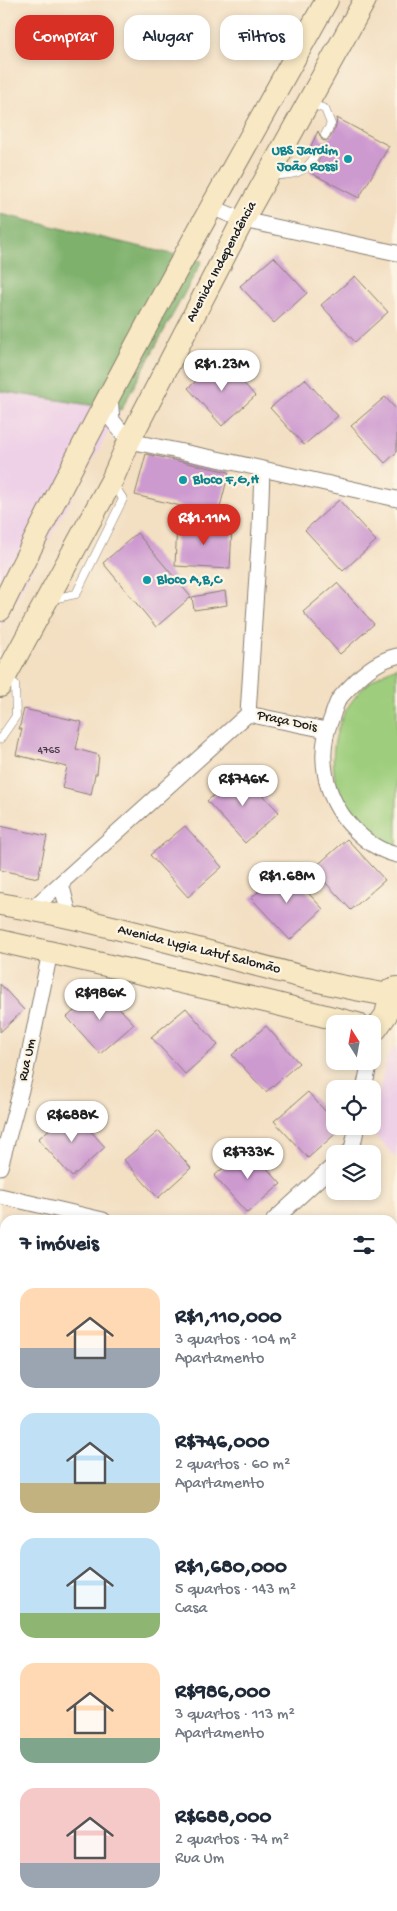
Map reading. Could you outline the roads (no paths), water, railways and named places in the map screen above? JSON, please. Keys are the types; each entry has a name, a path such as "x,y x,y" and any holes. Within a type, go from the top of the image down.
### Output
{"main road":[{"path":"0,610 34,540 210,208 327,0"},
{"name":"Avenida Independência","path":"3,680 112,480 129,441 243,220 365,0"},
{"name":"Avenida Lygia Latuf Salomão","path":"0,904 32,909 185,945 314,980 395,994"},
{"path":"0,940 259,1000 326,1018"},
{"path":"381,1023 395,994"}],"street":[{"path":"210,208 243,220 397,253"},
{"path":"110,396 112,420 129,441 397,499"},
{"path":"32,909 248,714 262,470"},
{"path":"397,656 389,658 361,675 339,700 326,730 323,760 328,790 342,816 363,838 389,853 397,855"},
{"name":"Praça Dois","path":"248,714 326,730"},
{"path":"61,883 70,918"},
{"name":"Rua Um","path":"0,1167 25,1075 50,952"},
{"path":"279,1215 326,1172"},
{"path":"0,1196 82,1215"}],"lane":[{"path":"308,102 325,109 330,124 325,135"},
{"path":"269,175 299,173 312,162 316,154"},
{"path":"0,739 16,716 15,684 3,680"}],"place":[{"name":"UBS Jardim João Rossi","path":"348,159"},
{"name":"Bloco F,G,H","path":"183,480"},
{"name":"Bloco A,B,C","path":"147,580"}]}
